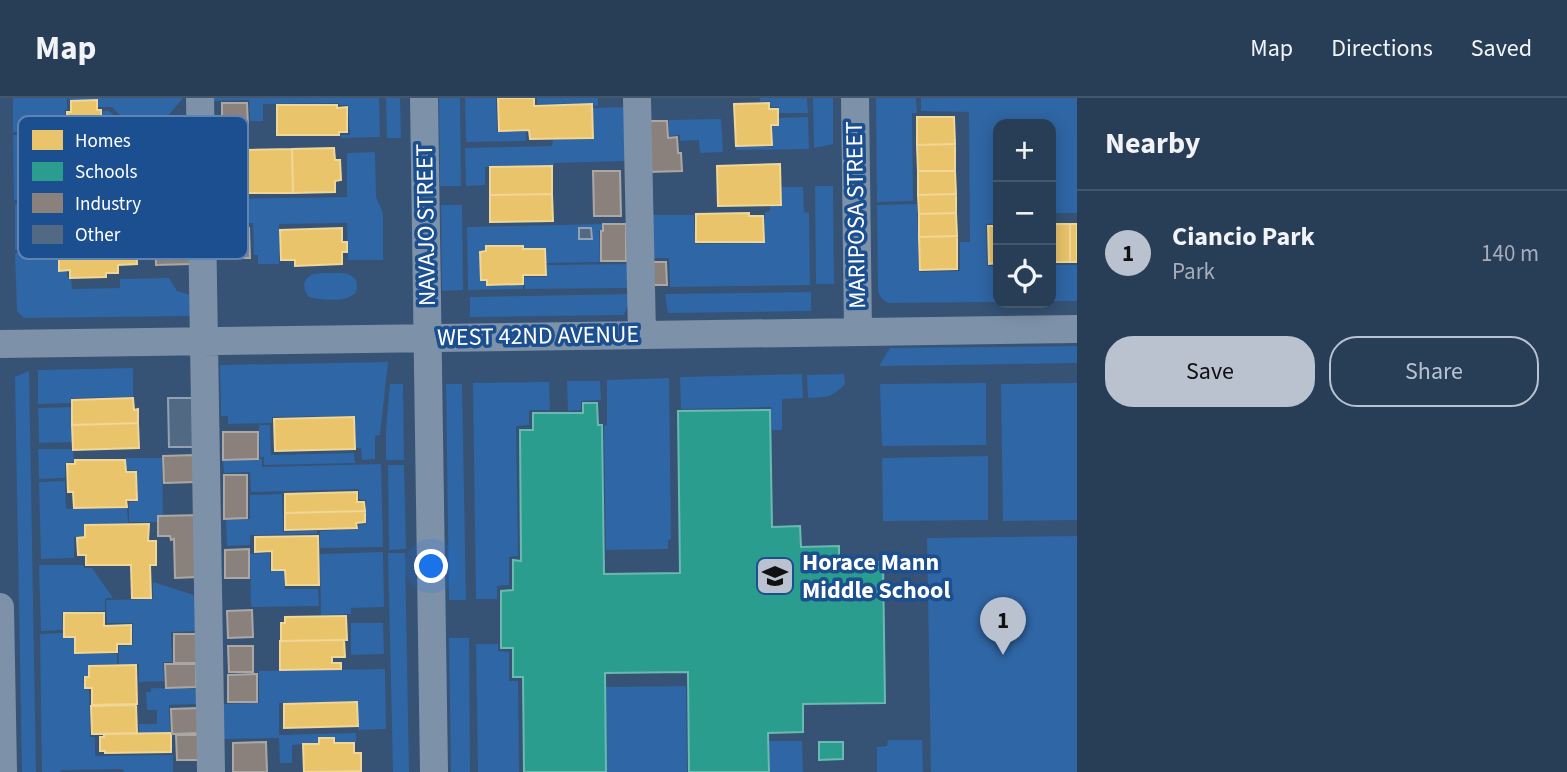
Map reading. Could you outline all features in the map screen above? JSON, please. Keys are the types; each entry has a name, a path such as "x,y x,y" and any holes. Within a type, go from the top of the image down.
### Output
{"street":[{"path":"200,98 200,116"},
{"name":"NAVAJO STREET","path":"424,98 434,772"},
{"path":"637,98 642,334"},
{"name":"MARIPOSA STREET","path":"855,98 858,332"},
{"path":"203,259 211,772"},
{"name":"WEST 42ND AVENUE","path":"0,344 1077,328"},
{"path":"0,607 3,772"}],"shaded area":[{"path":"13,98 67,98 65,116 18,116 18,132 13,132"},
{"path":"183,98 168,116 121,116 112,107 98,107 98,100 69,100"},
{"path":"214,98 379,98 380,137 341,138 341,135 350,135 348,105 263,104 263,121 250,121 249,100 214,101"},
{"path":"386,98 400,98 401,138 387,138"},
{"path":"439,98 460,98 461,186 440,186"},
{"path":"465,98 496,98 497,132 526,132 526,141 466,142"},
{"path":"537,98 598,98 598,106 593,103 537,104"},
{"path":"760,98 807,98 808,113 779,113 779,107 771,107 770,101 760,102"},
{"path":"813,98 833,98 833,144 814,148"},
{"path":"876,98 916,98 917,113 912,113 913,201 877,202"},
{"path":"921,98 1077,98 1077,213 1056,213 1056,119 993,119 993,223 986,224 987,266 993,267 993,302 889,303 883,300 878,291 877,205 917,204 919,272 960,271 960,242 970,242 969,112 921,111"},
{"path":"624,107 625,161 485,167 485,185 466,186 465,148 552,146 553,140 594,139 593,108"},
{"path":"103,111 109,111 115,116 103,116"},
{"path":"808,117 809,149 736,150 736,147 773,147 773,126 779,126 779,118"},
{"path":"721,119 723,152 700,153 699,140 680,141 680,135 669,136 669,120"},
{"path":"13,135 18,135 18,200 14,200"},
{"path":"375,152 376,197 383,213 383,260 348,260 347,223 279,224 279,264 258,264 258,255 254,255 253,223 248,223 248,199 347,197 347,153"},
{"path":"815,186 833,186 834,284 816,284"},
{"path":"782,187 803,187 804,212 809,213 810,285 670,287 669,258 650,258 650,215 694,215 695,244 764,243 765,212 770,211 770,206 782,206"},
{"path":"15,204 18,204 18,250 15,250"},
{"path":"441,205 462,205 463,290 442,291"},
{"path":"602,224 602,230 599,231 600,262 546,263 545,248 524,249 524,245 486,246 485,251 480,251 480,280 486,280 486,286 523,285 523,289 468,290 467,227"},
{"path":"15,253 18,253 18,259 58,259 58,271 67,271 72,289 120,288 120,279 169,278 177,291 198,297 190,316 24,318 17,311"},
{"path":"628,264 628,288 525,289 524,277 547,277 547,265"},
{"path":"1056,265 1077,265 1077,301 1056,301"},
{"path":"313,274 349,274 356,281 356,291 352,296 338,300 309,297 304,284"},
{"path":"811,292 811,311 668,313 665,294"},
{"path":"629,294 624,315 470,317 470,297"},
{"path":"1077,346 1077,363 879,366 890,348"},
{"path":"388,362 380,435 375,436 375,459 362,460 361,448 356,448 355,416 272,417 272,423 228,424 228,416 221,416 220,365"},
{"path":"133,368 133,397 71,398 71,403 38,404 38,370"},
{"path":"29,371 36,772 22,772 15,377"},
{"path":"802,374 803,398 782,399 782,430 772,430 771,407 681,409 680,377"},
{"path":"844,374 845,384 836,392 824,397 808,398 807,375"},
{"path":"669,378 671,539 668,540 668,549 606,550 604,426 607,425 607,380"},
{"path":"567,381 600,381 601,400 581,401 581,410 568,411"},
{"path":"549,382 550,410 529,410 529,425 516,426 518,556 509,557 509,585 497,586 497,599 476,599 473,383"},
{"path":"986,383 986,445 882,446 880,384"},
{"path":"1077,383 1077,520 1003,521 1001,384"},
{"path":"390,384 403,384 404,460 386,460"},
{"path":"446,384 462,384 466,600 449,600"},
{"path":"71,407 72,442 39,443 38,408"},
{"path":"259,425 270,425 271,455 354,453 355,463 264,465 264,457 260,457"},
{"path":"38,449 72,449 74,462 65,463 65,478 39,479"},
{"path":"988,456 988,520 883,521 882,458"},
{"path":"126,458 162,458 163,515 157,515 157,522 129,522 129,502 138,501 137,471 126,470"},
{"path":"262,459 262,467 381,464 383,547 320,548 320,531 359,529 359,525 366,524 366,500 359,499 359,489 251,492 250,472 224,473 223,461"},
{"path":"388,465 404,465 406,549 389,550"},
{"path":"65,481 66,509 127,508 128,523 84,524 84,536 74,537 74,558 41,559 39,482"},
{"path":"282,494 283,532 317,531 317,534 250,535 250,545 227,546 226,520 250,519 250,495"},
{"path":"1077,536 1077,772 931,772 927,538"},
{"path":"383,552 384,607 351,608 351,614 321,615 320,554"},
{"path":"270,553 270,571 284,571 285,589 318,589 319,606 251,607 250,554"},
{"path":"388,553 405,553 409,772 393,772"},
{"path":"39,565 83,565 84,568 92,568 113,598 105,598 105,611 62,612 63,630 41,631"},
{"path":"153,582 197,596 198,631 171,632 172,662 163,662 164,681 139,682 139,664 119,665 119,646 133,645 133,623 107,623 106,600 153,599"},
{"path":"351,623 383,623 384,654 351,655"},
{"path":"63,633 64,637 75,637 75,654 117,654 117,664 88,665 88,676 83,676 84,689 89,690 90,737 95,737 95,756 173,755 173,772 124,772 123,769 42,772 40,634"},
{"path":"449,638 469,638 470,772 451,772"},
{"path":"476,644 498,644 498,651 509,652 509,681 518,681 519,772 478,772"},
{"path":"385,669 386,729 358,730 357,701 279,703 279,735 356,733 356,742 335,742 334,737 318,737 318,743 292,745 292,763 280,763 279,738 224,739 223,704 259,703 259,671"},
{"path":"686,686 687,772 607,772 606,687"},
{"path":"151,688 196,689 196,704 169,705 170,733 139,733 139,724 157,724 157,710 147,710 146,692 151,692"},
{"path":"888,740 922,740 923,772 877,772 877,747 887,746"},
{"path":"769,741 802,741 803,772 770,772"}],"building: Homes":[{"path":"498,98 534,98 534,106 592,104 593,138 530,139 529,130 499,131"},
{"path":"97,100 97,110 101,110 101,116 67,116 67,112 71,112 71,101"},
{"path":"769,103 769,109 778,109 778,125 771,125 772,145 736,146 734,104"},
{"path":"277,105 347,107 347,132 339,132 339,135 277,135"},
{"path":"917,117 954,117 955,144 917,145"},
{"path":"955,144 955,171 918,171 917,145"},
{"path":"334,148 335,160 340,160 341,180 335,181 335,192 293,193 292,149"},
{"path":"292,149 293,193 248,193 248,150"},
{"path":"780,164 781,205 718,206 717,166"},
{"path":"552,166 552,194 490,195 490,167"},
{"path":"918,171 955,171 956,194 918,195"},
{"path":"552,194 553,221 490,222 490,195"},
{"path":"956,194 956,213 919,214 918,195"},
{"path":"749,213 749,216 763,216 764,242 696,242 696,214"},
{"path":"956,213 957,236 919,237 919,214"},
{"path":"1056,224 1070,224 1070,262 1056,262"},
{"path":"1070,224 1077,224 1077,262 1070,262"},
{"path":"988,226 993,226 993,264 989,264"},
{"path":"342,228 342,242 347,242 347,252 342,252 342,264 295,266 295,260 281,260 280,230"},
{"path":"957,236 957,269 920,270 919,237"},
{"path":"486,246 545,249 546,275 523,275 523,284 487,285 487,280 481,280 480,252 486,251"},
{"path":"59,259 137,259 137,264 118,265 118,273 106,273 106,277 70,278 70,270 59,271"},
{"path":"133,398 134,410 138,409 138,423 72,425 72,400"},
{"path":"354,417 355,449 275,451 274,419"},
{"path":"138,423 139,448 73,450 72,425"},
{"path":"75,460 125,460 126,472 136,472 137,500 126,500 127,507 74,508 73,492 68,492 67,464 75,464"},
{"path":"357,492 357,502 364,502 365,511 285,513 285,494"},
{"path":"365,511 365,522 356,523 357,528 285,530 285,513"},
{"path":"149,524 148,541 156,541 156,565 150,565 151,598 132,598 131,565 86,565 86,555 78,555 77,538 85,537 85,525"},
{"path":"318,536 319,585 286,585 285,570 272,570 272,551 255,552 255,537"},
{"path":"64,613 104,613 104,626 131,625 131,644 117,644 117,652 75,653 75,637 64,637"},
{"path":"346,616 347,640 281,641 281,623 285,623 285,617"},
{"path":"344,640 345,657 332,657 332,663 341,663 341,669 280,670 280,641"},
{"path":"136,665 137,704 92,705 92,688 85,688 89,666"},
{"path":"357,702 358,726 284,728 284,704"},
{"path":"136,705 137,733 92,734 91,706"},
{"path":"171,733 171,752 100,751 100,737 104,737 104,734"},
{"path":"319,738 334,738 334,743 354,743 354,753 361,753 361,771 304,772 303,744 319,744"}],"building: Schools":[{"path":"583,403 597,403 598,425 602,425 604,574 680,573 678,411 770,410 772,527 800,526 801,547 839,546 839,563 883,562 885,703 803,704 803,732 768,733 769,772 689,772 688,672 605,673 606,772 524,772 523,677 513,677 513,648 501,648 501,591 513,590 513,560 521,561 520,430 533,430 533,413 583,413"},
{"path":"819,742 843,742 843,759 819,760"}],"building: Industry":[{"path":"222,103 247,103 248,116 222,116"},
{"path":"647,121 667,121 668,138 677,137 682,171 648,172"},
{"path":"593,171 620,171 621,216 594,216"},
{"path":"603,224 626,224 626,261 601,261"},
{"path":"249,228 250,258 248,258"},
{"path":"156,259 191,259 191,264 156,265"},
{"path":"649,262 666,262 667,285 649,285"},
{"path":"223,432 258,432 258,459 223,460"},
{"path":"195,455 196,482 164,483 163,456"},
{"path":"224,475 247,475 247,518 224,519"},
{"path":"201,515 197,577 175,578 174,539 171,540 170,536 158,536 158,516"},
{"path":"249,549 249,578 225,578 225,550"},
{"path":"252,610 253,637 228,638 227,611"},
{"path":"174,634 200,634 201,663 174,663"},
{"path":"228,646 253,646 253,672 229,672"},
{"path":"165,664 196,664 196,687 166,688"},
{"path":"257,674 257,702 228,702 228,675"},
{"path":"198,708 199,733 172,734 171,709"},
{"path":"176,735 200,735 201,760 177,760"},
{"path":"266,742 267,772 233,772 233,743"}],"building: Other":[{"path":"579,228 591,228 592,239 579,239"},
{"path":"168,398 193,398 194,447 169,447"}],"place":[{"name":"Horace Mann Middle School","path":"775,576"},
{"name":"Ciancio Park","path":"1003,655"}]}
